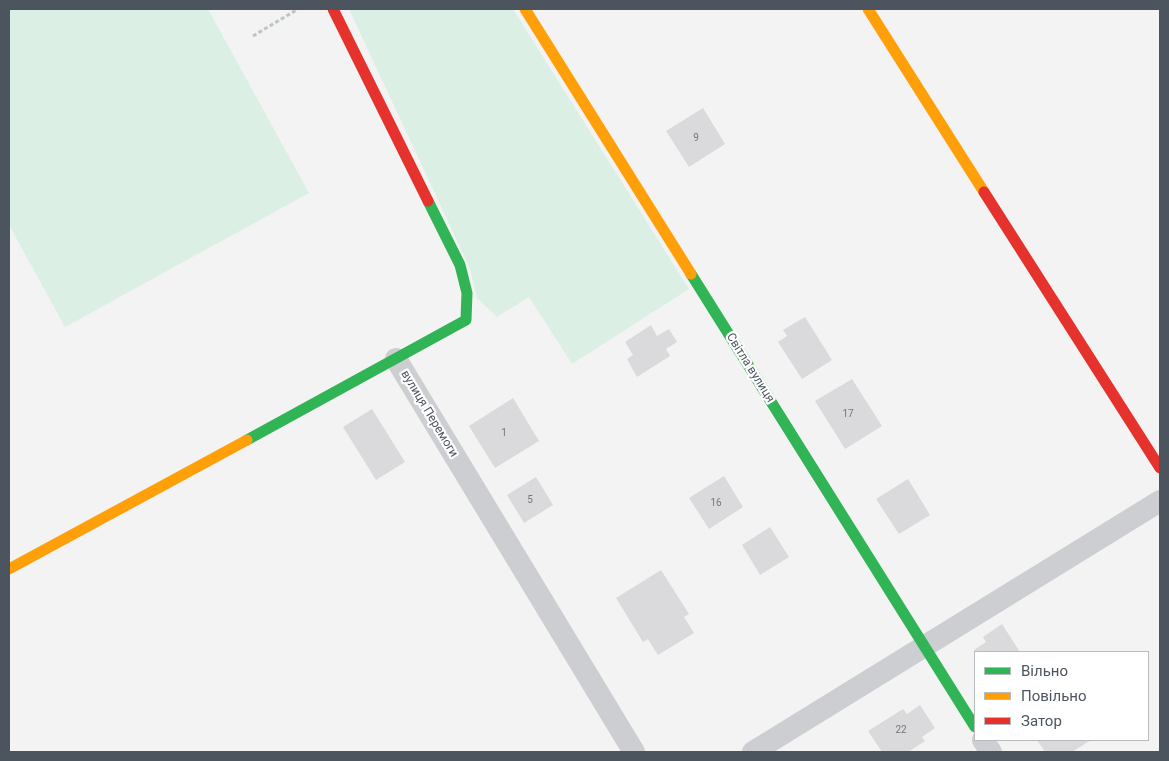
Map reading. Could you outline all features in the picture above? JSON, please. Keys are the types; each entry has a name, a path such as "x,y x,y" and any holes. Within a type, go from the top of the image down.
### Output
{"street":[{"name":"вулиця Перемоги","path":"333,9 460,265 468,294 466,320 396,359 634,752"},
{"name":"Світла вулиця","path":"524,9 974,725"},
{"path":"868,9 1160,468"},
{"path":"9,568 396,359"},
{"path":"753,752 1160,501"},
{"path":"984,741 991,752"}],"path":[{"path":"253,36 298,9"}],"green space":[{"path":"9,9 208,9 309,193 65,327 9,225"},
{"path":"349,9 513,9 689,289 572,364 529,297 497,317 477,298 470,269"}],"building":[{"path":"703,108 725,144 689,167 666,131"},
{"path":"805,317 832,360 802,379 778,342 787,336 783,330"},
{"path":"651,325 657,336 669,329 677,342 666,349 670,356 637,377 627,359 633,355 625,342"},
{"path":"852,379 882,426 845,449 815,401"},
{"path":"513,398 539,441 495,468 469,426"},
{"path":"372,409 405,462 376,480 343,427"},
{"path":"724,476 743,507 709,529 689,498"},
{"path":"536,477 553,505 524,523 507,495"},
{"path":"908,479 930,515 899,534 876,499"},
{"path":"770,527 789,557 760,575 742,545"},
{"path":"661,570 689,614 684,617 694,633 658,655 648,639 643,642 616,598"},
{"path":"1002,624 1019,651 975,651 986,642 983,637"},
{"path":"920,705 935,728 922,737 925,741 908,752 882,752 868,731 903,709 907,714"},
{"path":"1038,741 1089,741 1072,752 1045,752"}],"traffic: fast":[{"path":"247,440 466,320 467,293 460,265 428,201"},
{"path":"691,274 974,725"}],"traffic: slow":[{"path":"525,9 691,274"},
{"path":"868,9 984,192"},
{"path":"9,569 247,440"}],"traffic: jam":[{"path":"333,9 428,201"},
{"path":"984,192 1160,468"}]}
